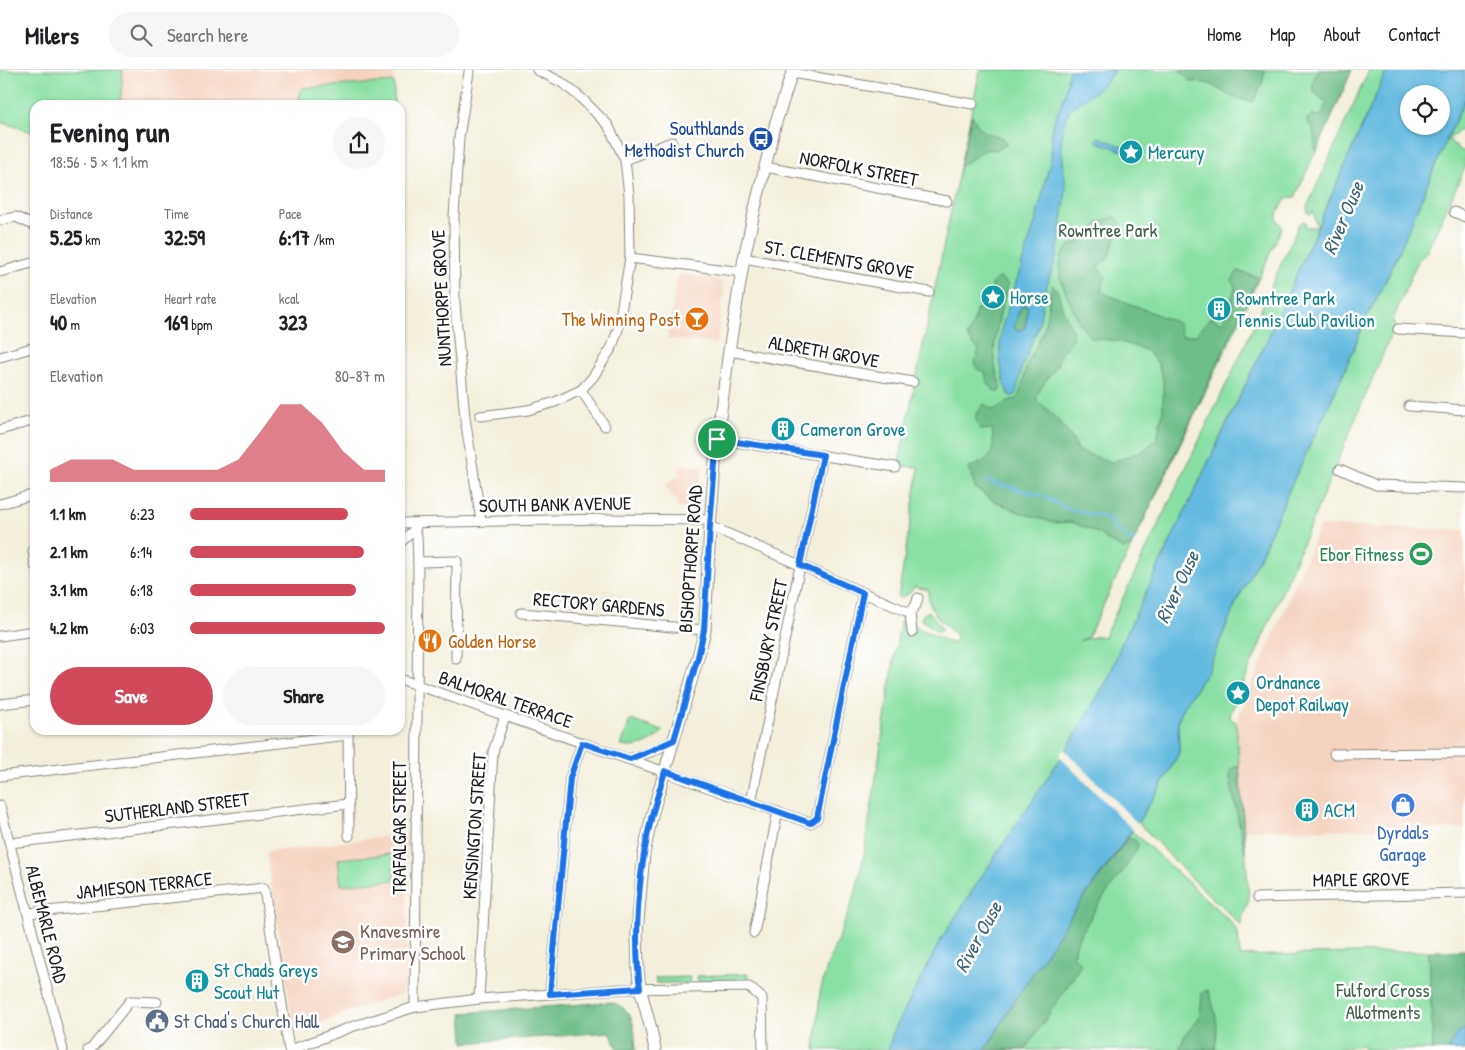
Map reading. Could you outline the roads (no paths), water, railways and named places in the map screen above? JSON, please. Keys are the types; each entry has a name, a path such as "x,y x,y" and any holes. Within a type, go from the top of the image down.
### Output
{"street":[{"path":"480,416 528,410 555,402 581,390 593,377 612,347 618,329 630,258 630,196 625,160 608,125 580,96 561,82 537,70"},
{"name":"NUNTHORPE GROVE","path":"469,72 459,138 454,216 455,304 465,418 481,521"},
{"path":"792,72 973,104"},
{"name":"BISHOPTHORPE ROAD","path":"655,1050 640,988 638,971 638,932 644,853 652,815 698,657 704,630 717,439 729,351 744,258 776,122 792,72"},
{"path":"625,160 672,142"},
{"name":"NORFOLK STREET","path":"765,167 947,201"},
{"path":"1454,212 1465,217"},
{"path":"0,219 16,217 30,224"},
{"path":"630,258 742,272"},
{"name":"ST. CLEMENTS GROVE","path":"744,258 929,292"},
{"path":"0,272 30,263"},
{"path":"1398,329 1465,333"},
{"path":"0,357 30,348"},
{"name":"ALDRETH GROVE","path":"729,351 913,382"},
{"path":"581,390 605,426"},
{"path":"1409,406 1465,410"},
{"path":"0,430 30,421"},
{"path":"717,439 895,467"},
{"name":"FINSBURY STREET","path":"751,802 823,455"},
{"path":"1340,469 1376,484 1465,488"},
{"path":"0,504 30,495"},
{"name":"SOUTH BANK AVENUE","path":"405,523 608,519 710,523"},
{"path":"405,538 423,522"},
{"path":"710,523 910,613"},
{"name":"TRAFALGAR STREET","path":"413,531 417,536 418,562 415,1007"},
{"path":"418,562 457,561 456,659"},
{"name":"BALMORAL TERRACE","path":"405,681 810,823 817,818 863,593"},
{"path":"912,632 910,613 916,605 918,598"},
{"name":"RECTORY GARDENS","path":"520,613 704,630"},
{"path":"0,636 30,633"},
{"path":"0,704 30,701"},
{"name":"KENSINGTON STREET","path":"479,999 493,752 505,716"},
{"path":"0,776 324,735"},
{"path":"348,735 349,836"},
{"path":"630,759 674,740"},
{"path":"550,994 570,778 582,743"},
{"path":"1334,754 1465,753"},
{"name":"SUTHERLAND STREET","path":"10,842 348,804"},
{"name":"ALBEMARLE ROAD","path":"0,806 63,1050"},
{"path":"754,933 778,812"},
{"name":"JAMIESON TERRACE","path":"28,913 264,888 290,1050"},
{"name":"MAPLE GROVE","path":"1257,898 1465,893"},
{"path":"290,1050 351,1027 415,1007 479,999 640,988 749,987 762,998 763,1050"},
{"path":"88,1050 91,1049 130,1001 157,1002"}],"water":[{"path":"1069,70 1114,70 1100,88 1070,109 1063,125 1061,141 1066,189 1057,255 1045,291 1039,325 1022,367 1016,393 1014,396 1010,396 1005,387 1000,361 1002,326 1036,220 1051,157 1052,126 1065,94","holes":["1023,305 1027,306 1025,327 1019,331 1016,330 1014,328 1018,314"]},
{"name":"River Ouse","path":"1387,70 1465,70 1465,99 1450,133 1450,85 1400,85 1400,135 1449,135 1394,264 1365,321 1341,379 1263,550 1235,605 1206,674 1183,707 1178,721 1179,752 1168,774 1138,822 1068,920 1011,1006 986,1050 888,1050 893,1033 940,941 1068,747 1109,677 1121,645 1274,325"},
{"path":"1098,137 1127,148 1131,146 1136,148 1138,153 1136,157 1128,157 1125,152 1096,141"},
{"path":"1465,1028 1465,1050 1448,1050 1455,1038"}],"waterway":[{"path":"987,481 1041,495 1065,508 1103,517 1110,521 1116,530 1133,541"}],"place":[{"name":"Southlands Methodist Church","path":"761,139"},
{"name":"Mercury","path":"1131,152"},
{"name":"Horse","path":"993,297"},
{"name":"Rowntree Park Tennis Club Pavilion","path":"1219,309"},
{"name":"The Winning Post","path":"697,319"},
{"name":"Cameron Grove","path":"783,429"},
{"name":"Ebor Fitness","path":"1421,554"},
{"name":"Golden Horse","path":"430,641"},
{"name":"Ordnance Depot Railway","path":"1238,693"},
{"name":"Dyrdals Garage","path":"1403,805"},
{"name":"ACM","path":"1307,810"},
{"name":"Knavesmire Primary School","path":"343,942"},
{"name":"St Chads Greys Scout Hut","path":"197,981"},
{"name":"St Chad's Church Hall","path":"157,1021"}],"park label":[{"name":"Rowntree Park","path":"1108,230"},
{"name":"Fulford Cross Allotments","path":"1383,1001"}]}
